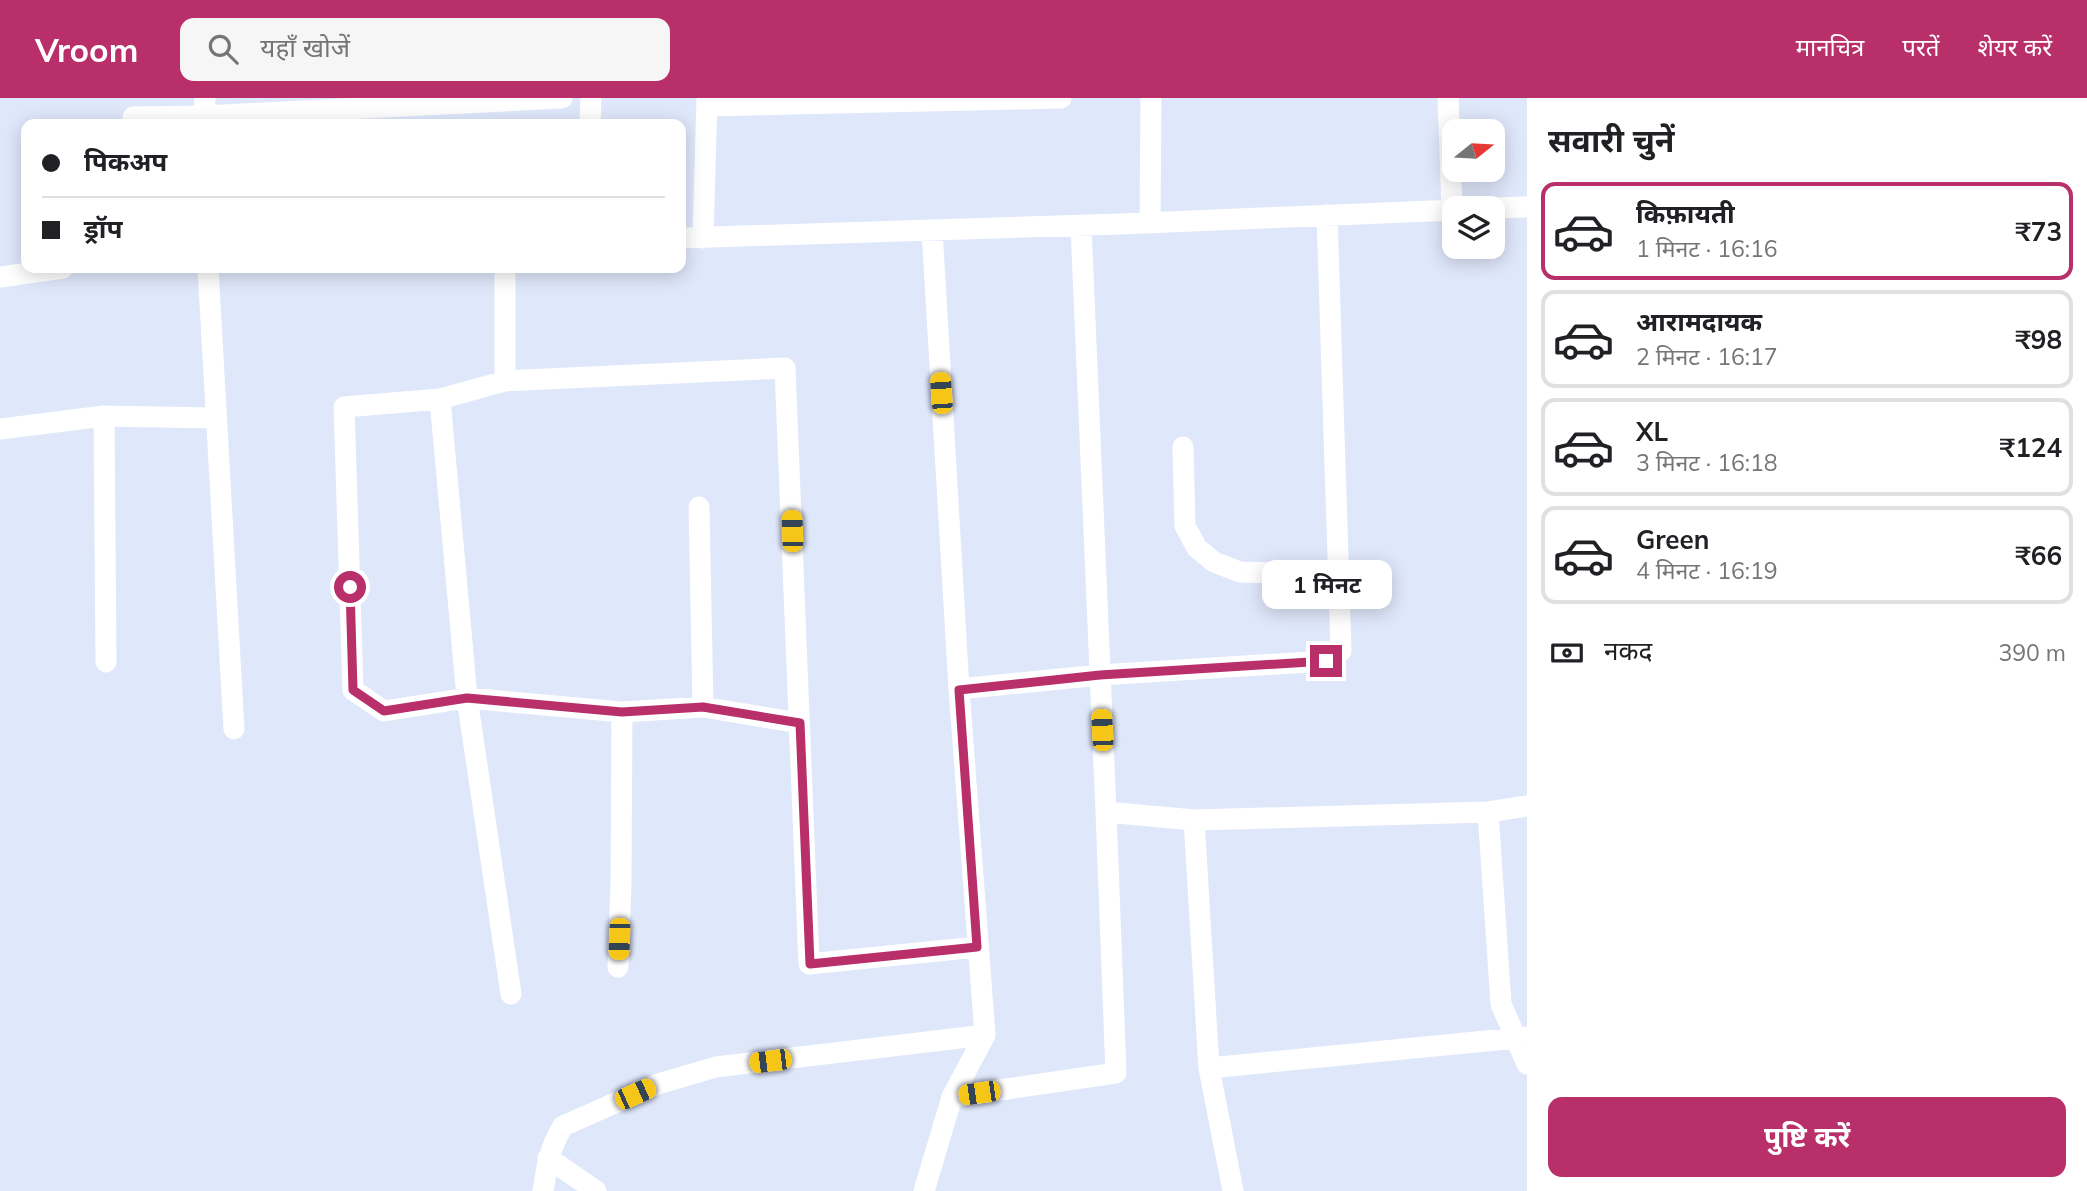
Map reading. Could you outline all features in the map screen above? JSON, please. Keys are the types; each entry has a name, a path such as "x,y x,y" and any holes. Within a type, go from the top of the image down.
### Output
{"street":[{"path":"133,119 204,107 562,98"},
{"path":"590,119 591,98"},
{"path":"703,238 707,102 1061,98"},
{"path":"1150,223 1151,98"},
{"path":"1448,98 1452,196"},
{"path":"1505,208 1527,207"},
{"path":"686,238 1081,226 1442,210"},
{"path":"959,690 1100,675 1326,661 1341,651 1327,215"},
{"path":"952,1097 1116,1073 1081,226"},
{"path":"924,1191 952,1097 985,1035 959,690 932,230"},
{"path":"0,277 28,273"},
{"path":"208,273 234,729"},
{"path":"505,273 505,381"},
{"path":"800,723 703,707 622,712 467,698 384,711 353,690 344,407 440,399 505,381 785,368 800,723 810,964 977,947"},
{"path":"440,399 467,698 511,994"},
{"path":"0,429 104,416 215,418"},
{"path":"104,416 106,662"},
{"path":"1183,447 1185,526 1197,548 1214,562 1240,572 1338,574"},
{"path":"699,507 703,707"},
{"path":"618,967 622,712"},
{"path":"1107,812 1194,820 1488,812 1527,806"},
{"path":"1488,812 1501,1004 1522,1038 1527,1064"},
{"path":"1194,820 1209,1068 1233,1191"},
{"path":"543,1191 548,1158 563,1126 658,1084 716,1067 985,1035"},
{"path":"1209,1068 1522,1038"},
{"path":"548,1158 596,1191"}],"route":[{"path":"350,587 353,690 384,711 467,698 622,712 703,707 800,723 810,964 977,947 959,690 1100,675 1326,661"}]}
